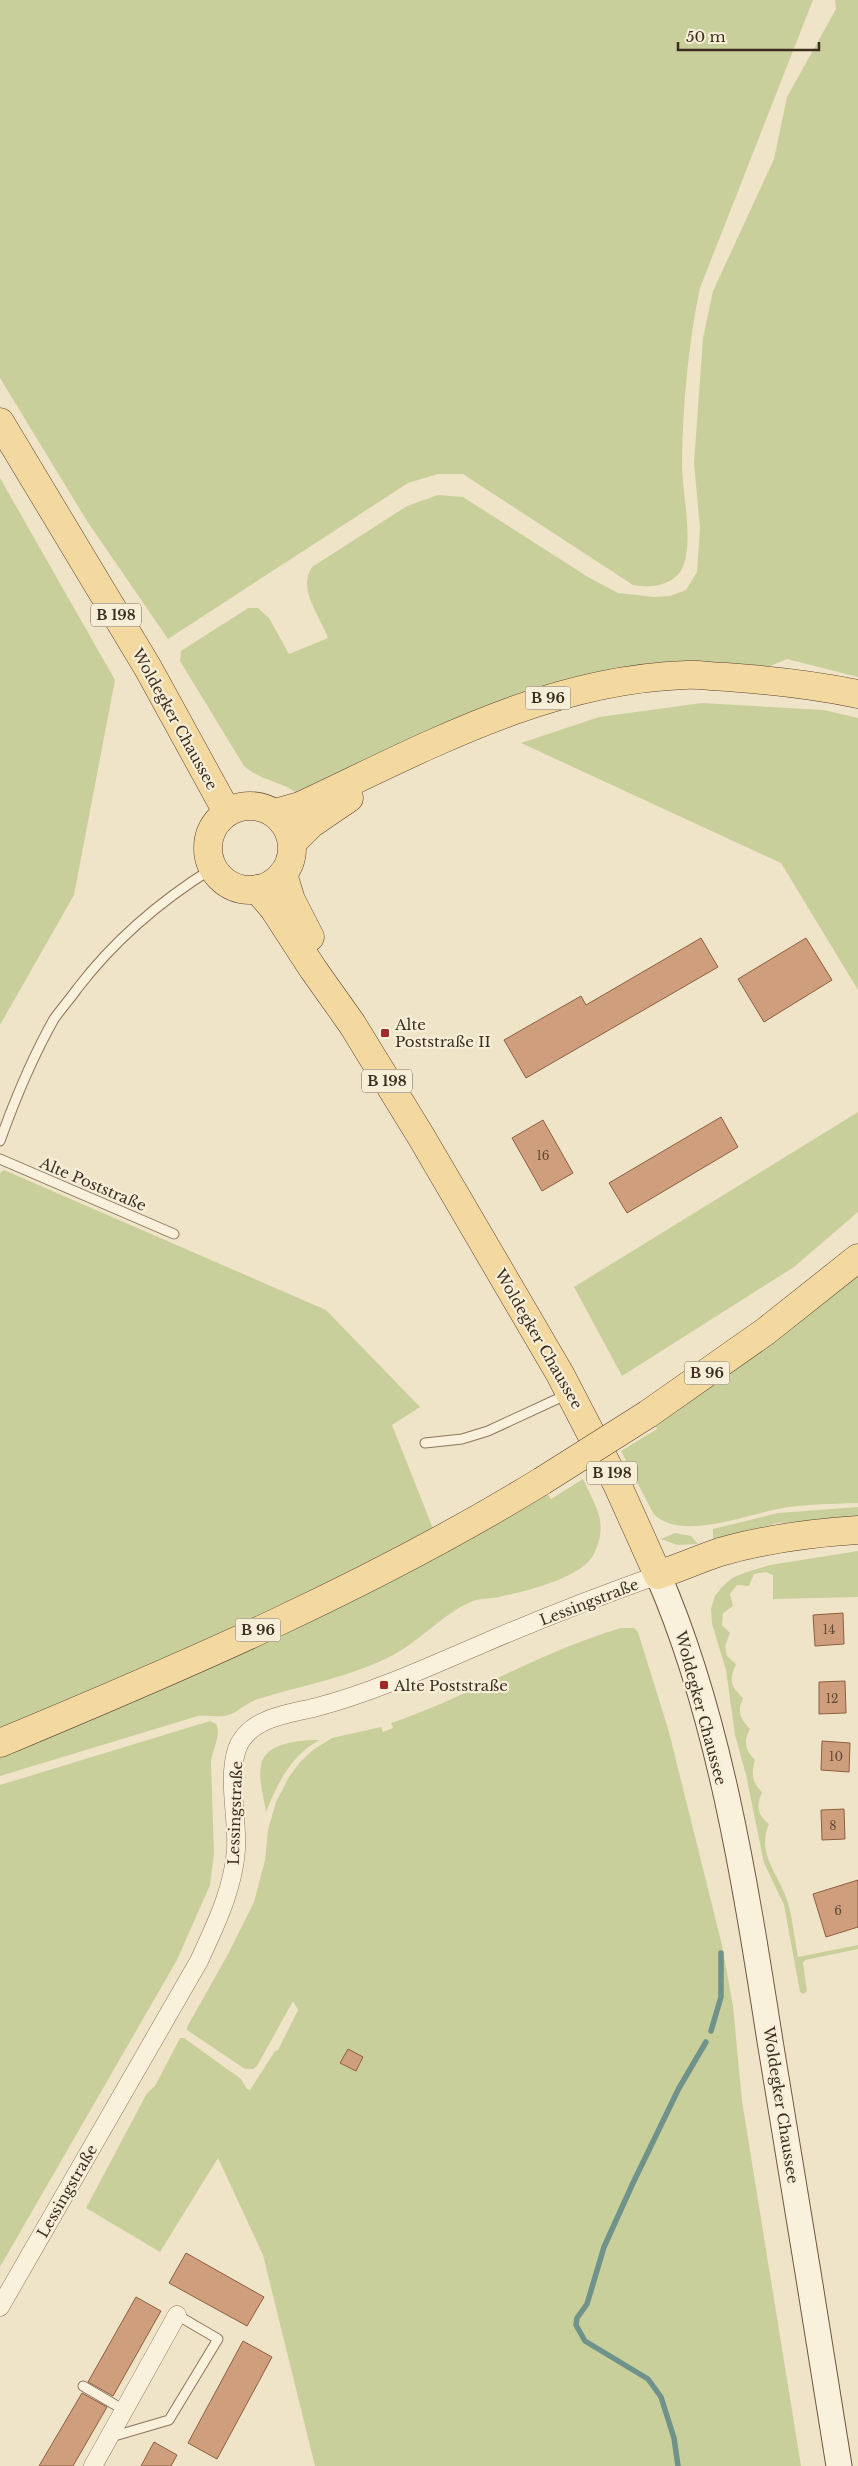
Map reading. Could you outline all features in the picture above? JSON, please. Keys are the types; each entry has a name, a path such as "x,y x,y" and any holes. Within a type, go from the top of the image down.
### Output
{"main road":[{"name":"Woldegker Chaussee","path":"0,422 148,668 227,812"},
{"name":"B 96","path":"292,843 311,824 419,750 464,728 535,702 609,683 686,675 764,680 858,694"},
{"path":"275,813 300,806 419,750"},
{"path":"241,806 255,806 275,813 283,822 292,843 289,864 283,874 267,886 257,889 235,887 223,880 213,868 208,843 211,830 227,812 241,806"},
{"name":"Woldegker Chaussee","path":"283,874 291,900 352,1024"},
{"name":"Woldegker Chaussee","path":"257,889 274,910 352,1024 422,1138 571,1393 617,1484 677,1619 705,1713 751,1922 839,2466"},
{"name":"B 96","path":"0,1743 126,1691 340,1593 432,1545 542,1481 648,1414 766,1331 858,1258"},
{"path":"658,1575 720,1552 753,1544 787,1537 858,1530"}],"street":[{"name":"Lessingstraße","path":"0,2307 186,1984 220,1916 230,1883 236,1852 234,1764 244,1736 254,1726 270,1719 384,1685 592,1599 658,1575"},
{"path":"93,2466 177,2315"}],"lane":[{"path":"0,1141 16,1097 55,1018 99,960 142,918 213,868"},
{"name":"Alte Poststraße","path":"0,1159 174,1234"},
{"path":"425,1444 462,1439 488,1431 571,1393"},
{"path":"108,2438 169,2420 218,2339 177,2315"},
{"path":"83,2386 124,2410"}],"green space":[{"path":"0,0 813,0 700,288 692,331 685,396 682,474 687,541 684,564 676,577 656,586 633,585 463,474 438,474 408,483 168,639 87,521 0,378"},
{"path":"835,0 858,0 858,677 787,659 765,668 636,671 303,799 283,785 260,776 244,766 180,661 181,651 248,608 258,608 269,618 289,654 328,638 308,593 308,575 312,567 407,506 438,495 463,497 588,577 618,593 654,597 670,596 686,590 697,572 700,528 694,463 703,338 713,291 774,159 787,97 836,9"},
{"path":"0,478 115,680 74,895 0,1025"},
{"path":"702,703 824,710 858,718 858,990 781,863 521,743 599,717"},
{"path":"858,1112 858,1212 794,1267 622,1376 574,1287"},
{"path":"4,1170 326,1310 420,1407 392,1425 434,1531 197,1647 0,1731 0,1173"},
{"path":"858,1274 858,1503 788,1507 731,1521 695,1526 678,1525 664,1521 653,1513 621,1451 657,1429 654,1423"},
{"path":"583,1479 599,1515 600,1533 594,1554 587,1563 565,1577 523,1591 496,1598 473,1601 452,1612 405,1648 362,1669 258,1699 228,1715 198,1716 0,1776 0,1755 547,1493 551,1499"},
{"path":"858,1507 858,1518 778,1523 713,1539 713,1529 778,1513"},
{"path":"675,1533 691,1536 698,1544 677,1545 661,1539"},
{"path":"858,1551 858,1597 773,1599 773,1575 766,1572 754,1574 749,1586 737,1585 730,1594 733,1606 723,1613 722,1625 730,1633 725,1646 727,1656 736,1664 732,1674 732,1682 735,1690 743,1698 740,1711 750,1729 746,1738 746,1746 755,1760 753,1770 754,1781 762,1792 758,1806 762,1817 769,1824 765,1845 770,1864 787,1900 798,1957 858,1945 858,1949 805,1960 803,1963 807,1991 803,1994 800,1992 784,1905 764,1863 746,1775 735,1735 726,1670 712,1624 711,1609 715,1596 721,1588 732,1578 744,1573 770,1565"},
{"path":"621,1628 634,1628 638,1632 669,1732 722,1945 733,2006 742,2101 801,2466 315,2466 263,2255 218,2158 160,2252 86,2208 147,2093 155,2086 180,2038 184,2038 241,2079 247,2089 250,2090 275,2051 278,2050 298,2010 293,2001 257,2066 253,2069 245,2069 187,2030 254,1902 265,1860 268,1830 276,1802 289,1777 300,1762 313,1750 332,1738 381,1727 383,1732 393,1728 391,1723 449,1700 563,1649"},
{"path":"210,1721 216,1724 218,1732 211,1762 214,1854 210,1885 177,1960 0,2267 0,1785"},
{"path":"319,1740 309,1746 286,1771 275,1790 266,1812 260,1776 264,1757 269,1751 285,1744"}],"building":[{"path":"701,938 718,967 526,1078 504,1040 581,996 586,1005"},
{"path":"806,938 832,980 764,1022 738,979"},
{"path":"721,1117 738,1147 627,1213 609,1183"},
{"path":"543,1120 573,1173 542,1191 512,1138"},
{"path":"843,1613 844,1644 815,1646 813,1615"},
{"path":"845,1681 846,1713 819,1714 819,1682"},
{"path":"822,1741 850,1743 849,1772 821,1770"},
{"path":"844,1809 845,1839 822,1840 821,1810"},
{"path":"858,1880 858,1927 826,1937 813,1894"},
{"path":"348,2049 363,2057 356,2071 340,2063"},
{"path":"186,2253 264,2297 247,2326 169,2283"},
{"path":"136,2297 161,2311 113,2396 88,2382"},
{"path":"243,2341 272,2357 217,2459 188,2443"},
{"path":"82,2393 107,2407 73,2466 39,2466"},
{"path":"154,2442 177,2455 171,2466 141,2466"}],"waterway":[{"path":"711,2031 721,1997 721,1953"},
{"path":"678,2466 674,2438 661,2397 648,2379 585,2341 576,2325 577,2318 587,2304 604,2247 633,2183 679,2088 706,2042"}],"place":[{"name":"Alte Poststraße II","path":"385,1033"},
{"name":"Alte Poststraße","path":"384,1685"}]}
